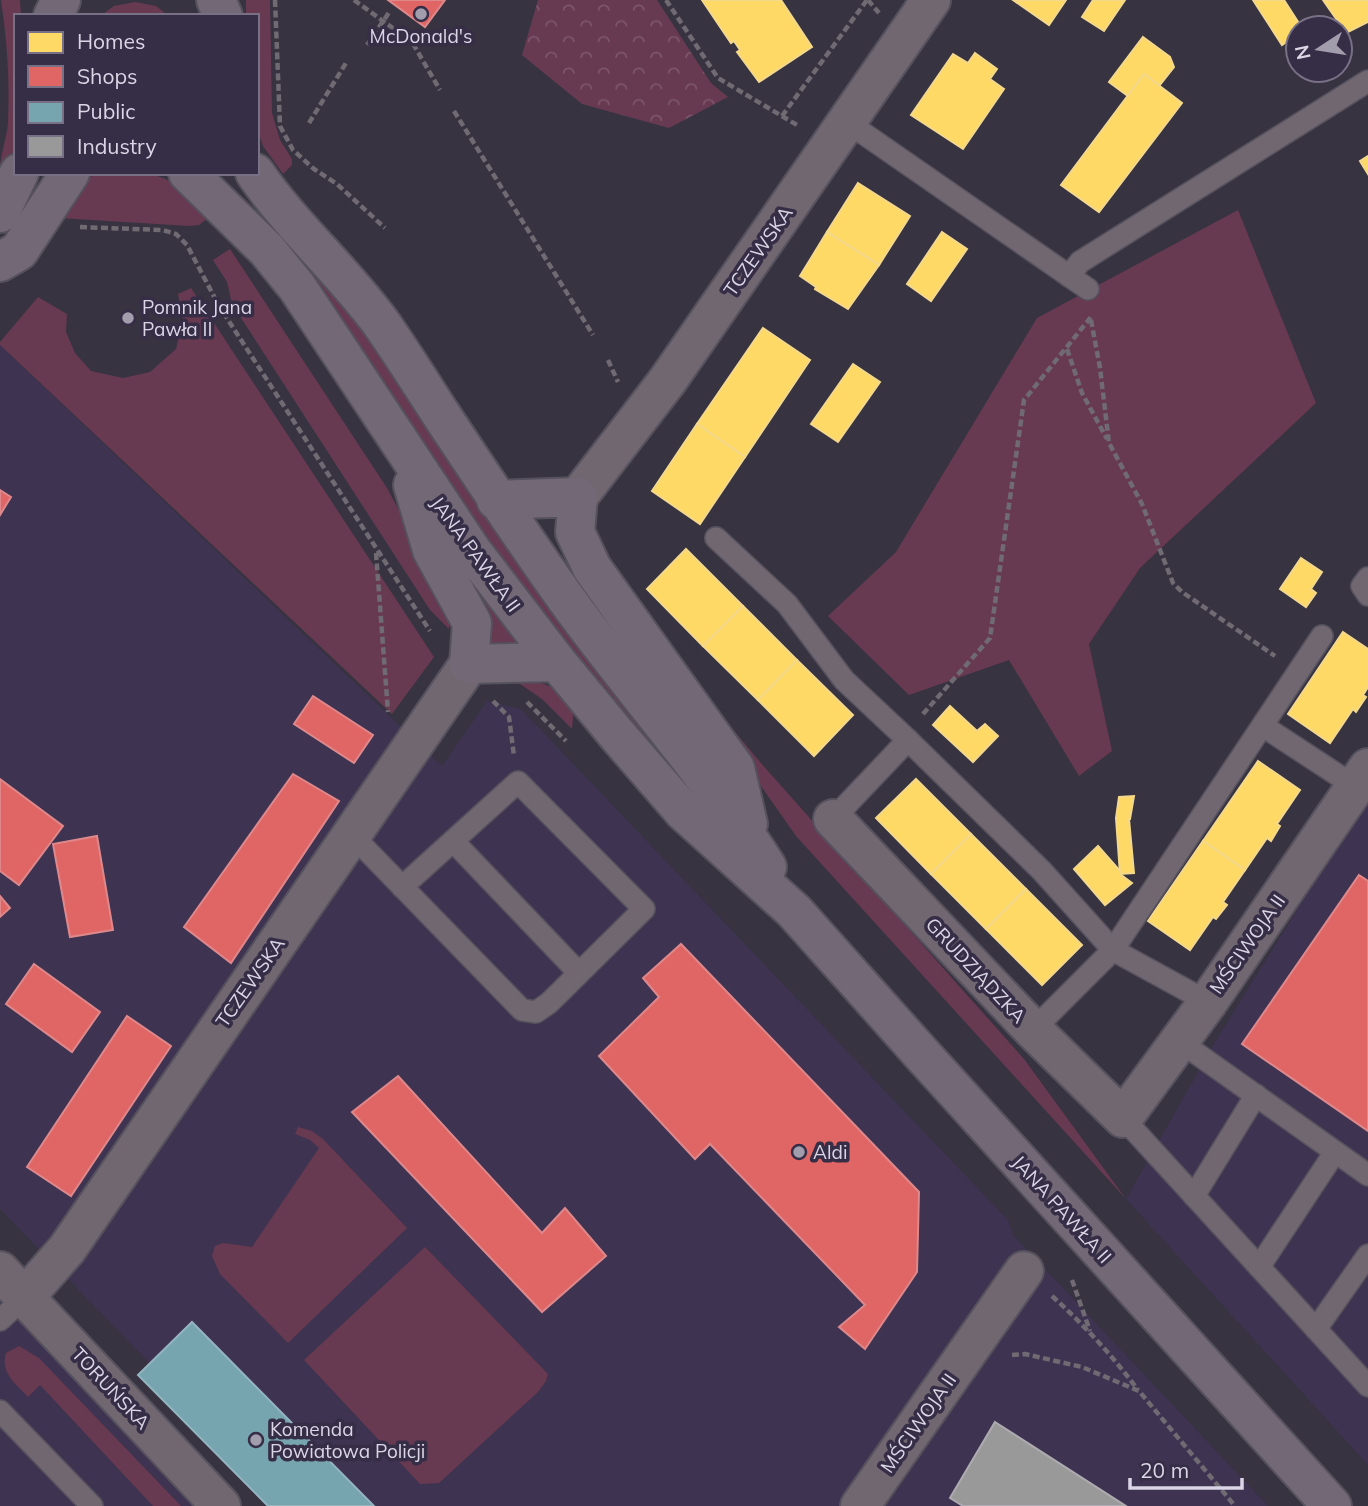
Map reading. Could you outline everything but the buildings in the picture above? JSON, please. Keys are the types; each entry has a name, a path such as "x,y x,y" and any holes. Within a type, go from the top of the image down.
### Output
{"main road":[{"path":"0,213 18,175"},
{"path":"0,262 19,251 69,175"},
{"name":"JANA PAWŁA II","path":"190,175 267,250 296,287 472,551 557,662 684,811 794,911 1332,1506"},
{"name":"JANA PAWŁA II","path":"256,175 271,196 341,273 381,324 496,500 575,611 714,789 754,846 794,911"},
{"path":"401,447 432,550 472,624 469,664 557,662"},
{"path":"496,500 578,497 575,532 592,568 735,768 754,846"}],"street":[{"name":"TCZEWSKA","path":"578,497 668,380 931,0"},
{"name":"TCZEWSKA","path":"8,1296 67,1249 469,664"},
{"name":"MŚCIWOJA II","path":"1123,1118 1208,1002 1363,779"},
{"name":"GRUDZIĄDZKA","path":"833,819 1033,1030 1123,1118"},
{"name":"MŚCIWOJA II","path":"873,1501 963,1360 1024,1271"},
{"name":"TORUŃSKA","path":"8,1296 221,1506"}],"lane":[{"path":"1069,276 1080,262 1368,81"},
{"path":"839,134 1087,289"},
{"path":"716,538 787,604 844,680 1042,871 1114,950 1208,1002"},
{"path":"1368,578 1362,586 1368,595"},
{"path":"1033,1030 1114,950 1322,636"},
{"path":"1264,726 1363,779"},
{"path":"833,819 908,740"},
{"path":"351,834 402,887 522,1010 536,1012 549,1003 644,909 518,782 402,887"},
{"path":"453,841 579,974"},
{"path":"1179,1041 1368,1175"},
{"path":"1194,1196 1256,1095"},
{"path":"1123,1118 1368,1386"},
{"path":"1259,1267 1335,1152"},
{"path":"1316,1329 1368,1255"},
{"path":"0,1411 92,1506"}],"path":[{"path":"275,0 280,126 293,150 314,169 337,184 385,228"},
{"path":"354,0 412,42 440,90"},
{"path":"666,0 718,78 782,116 839,134"},
{"path":"782,116 867,0"},
{"path":"367,45 390,11"},
{"path":"309,123 346,62"},
{"path":"454,111 593,335"},
{"path":"73,227 163,230 176,234 187,245 219,306 426,626 469,664"},
{"path":"1087,289 1092,299 1091,319 1109,443"},
{"path":"939,696 990,638 1024,400 1091,319"},
{"path":"1067,349 1082,393 1142,504 1173,583 1182,592 1299,672"},
{"path":"376,550 389,724"},
{"path":"525,701 566,741"},
{"path":"1024,1271 1114,1357 1234,1506"},
{"path":"1072,1279 1091,1334"},
{"path":"963,1360 1025,1354 1082,1367 1139,1391"}],"shaded area":[{"path":"0,345 442,766 487,701 521,709 1008,1220 1013,1235 1268,1506 288,1506 0,1209"},
{"path":"1368,796 1368,1465 1126,1199 1215,1042"},
{"path":"0,1300 196,1506 0,1506"}],"green space":[{"path":"1,0 20,0 21,14 14,14 14,156 6,177 0,171 9,107"},
{"path":"246,0 270,0 272,113 280,140 292,159 292,165 283,174 263,146 259,135 259,14 246,14"},
{"path":"538,0 657,0 711,83 728,97 669,128 582,104 522,55"},
{"path":"135,2 156,6 166,14 103,14 114,6"},
{"path":"91,177 159,177 178,186 208,218 199,225 189,226 59,218 80,187"},
{"path":"1238,210 1316,403 1140,568 1089,644 1112,751 1079,776 1009,660 909,695 828,616 896,552 1037,318"},
{"path":"293,241 332,287 698,801 532,606 283,249"},
{"path":"230,249 387,488 426,561 450,616 449,629 430,610 232,304 227,282 213,260"},
{"path":"191,288 434,657 392,714 0,345 38,297 67,314 66,332 75,353 91,371 123,378 150,372 176,349 183,320 178,294"},
{"path":"444,542 525,642 489,655"},
{"path":"514,680 541,683 561,694 574,707 572,729 542,699"},
{"path":"716,709 1024,1059 1126,1199 796,836 723,732"},
{"path":"298,1127 312,1131 323,1139 407,1228 288,1343 220,1274 212,1256 215,1246 223,1243 252,1247 319,1148 310,1140 295,1134"},
{"path":"425,1247 548,1374 538,1392 439,1483 420,1484 304,1360"},
{"path":"19,1346 39,1358 181,1506 153,1506 40,1385 28,1397 10,1378 5,1366 6,1353"}],"place":[{"name":"McDonald's","path":"421,14"},
{"name":"Pomnik Jana Pawła II","path":"128,318"},
{"name":"Aldi","path":"799,1152"},
{"name":"Komenda Powiatowa Policji","path":"256,1440"}]}
